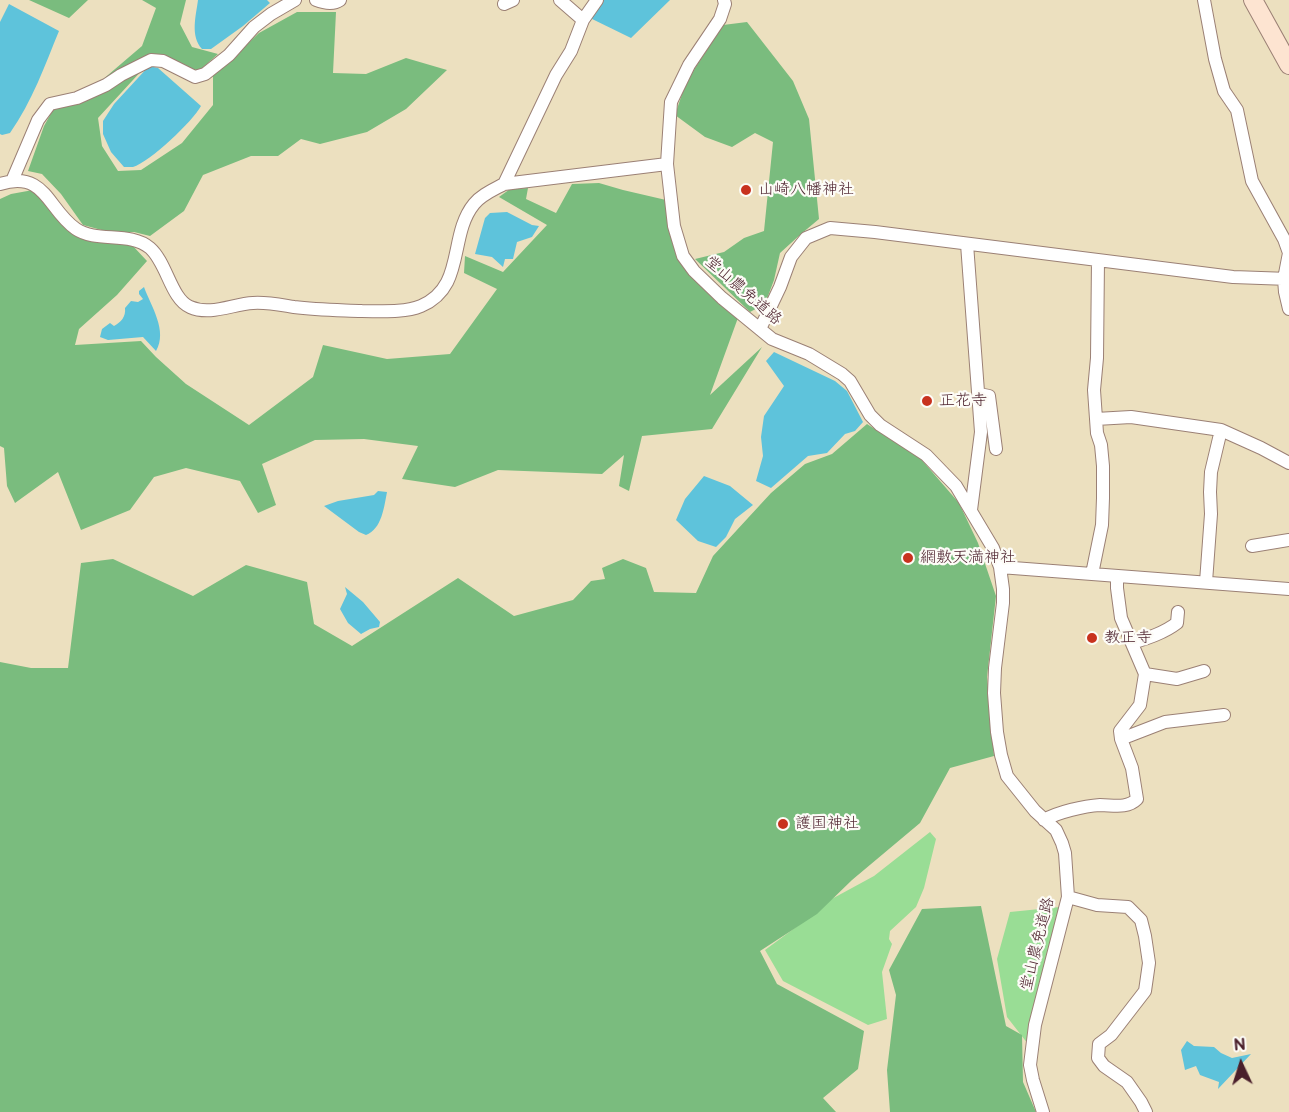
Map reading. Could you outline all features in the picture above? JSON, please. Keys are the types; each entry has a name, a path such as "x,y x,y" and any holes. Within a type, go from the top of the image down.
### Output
{"main road":[{"path":"1253,0 1289,65"}],"street":[{"path":"6,182 38,120 50,104 77,98 152,60 163,61 195,77 205,74 229,55 254,27 295,0"},
{"path":"316,0 337,3 340,0"},
{"path":"560,0 583,20"},
{"path":"504,184 556,75 571,51 583,20 597,0"},
{"name":"堂山農免道路","path":"724,0 725,4 720,19 689,65 671,102 667,164 674,226 683,256 694,272 772,339 808,354 850,381 870,415 880,425 926,455 956,486 993,548 1000,567 1003,589 994,685 1001,755 1007,776 1035,811 1056,830 1065,853 1068,897 1035,1025 1031,1052 1030,1065 1043,1112"},
{"path":"1204,0 1215,59 1224,91 1237,110 1252,181 1284,239 1289,253 1285,292 1289,309"},
{"path":"6,182 23,181 38,188 76,229 93,235 134,240 149,247 160,259 180,300 190,307 211,310 254,303 321,310 387,311 420,306 432,300 442,290 454,268 461,228 474,204 488,192 504,184 667,164"},
{"path":"760,329 791,257 806,238 830,228 1233,277 1287,279"},
{"path":"967,244 981,432 971,510"},
{"path":"1092,574 1102,525 1103,466 1097,433 1094,390 1097,358 1098,260"},
{"path":"979,394 989,396 996,448"},
{"path":"1096,419 1131,417 1221,430 1289,463"},
{"path":"1206,582 1211,514 1211,472 1221,430"},
{"path":"1252,546 1289,540"},
{"path":"1000,567 1289,589"},
{"path":"1044,820 1054,814 1099,805 1131,805 1137,799 1132,768 1120,731 1140,705 1145,674 1121,618 1117,588 1118,576"},
{"path":"1132,643 1153,637 1171,628 1177,623 1178,612"},
{"path":"1145,674 1177,679 1204,671"},
{"path":"1121,739 1165,722 1224,715"},
{"path":"1068,897 1097,905 1128,907 1141,920 1149,963 1145,991 1111,1035 1099,1044 1098,1058 1127,1082 1146,1112"}],"green space":[{"path":"29,0 88,0 69,18"},
{"path":"142,0 186,0 180,24 192,47 218,54 199,71 157,56 101,81 142,46 156,8"},
{"path":"297,12 336,12 333,73 366,74 406,58 447,70 406,109 367,132 320,144 301,139 278,156 251,156 203,175 184,211 150,236 134,232 109,232 83,225 61,194 42,174 28,171 44,126 54,108 144,68 98,118 102,146 118,171 141,170 182,143 213,105 213,76 259,33"},
{"path":"747,22 793,81 809,119 819,219 780,253 774,280 765,304 750,312 695,259 724,252 744,238 764,231 773,142 755,133 732,147 705,137 675,115 686,82 723,25"},
{"path":"599,183 666,200 673,245 696,281 739,315 710,395 762,347 712,429 642,436 629,491 619,486 624,455 602,474 498,470 455,487 402,479 418,446 364,439 315,440 262,464 276,505 258,513 240,481 186,468 154,477 130,510 81,530 58,472 15,503 7,486 4,448 0,446 0,199 11,194 33,190 75,235 132,245 147,261 117,295 79,329 75,345 141,341 186,384 249,425 313,377 323,345 387,359 450,354 497,289 464,273 465,256 503,272 547,225 499,197 510,189 528,188 526,199 556,213 572,184"},
{"path":"867,424 921,459 959,503 978,543 996,596 987,677 994,756 950,768 920,823 852,880 817,914 760,951 777,984 864,1031 858,1069 823,1098 836,1112 0,1112 0,662 31,668 68,668 81,563 113,559 193,596 246,565 307,582 314,624 352,646 458,578 514,616 573,600 591,581 605,579 602,568 623,559 646,568 654,592 696,593 713,556 771,493 805,464 832,454"},
{"path":"930,832 936,839 924,888 916,907 890,931 889,939 892,944 882,972 887,1019 868,1025 783,981 765,950 828,901 874,876"},
{"path":"981,906 1006,1026 1022,1035 1023,1082 1036,1112 890,1112 887,1070 896,995 889,970 922,909"},
{"path":"1060,907 1028,1044 1007,1017 997,959 1010,912"}],"water":[{"path":"198,0 267,0 270,3 211,49 202,49 195,32"},
{"path":"600,0 670,0 631,38 588,17"},
{"path":"9,4 59,31 25,109 10,133 2,135 0,134 0,22"},
{"path":"149,66 158,68 201,106 170,140 150,157 133,167 124,167 111,152 103,134 103,121 114,104"},
{"path":"507,212 532,225 539,226 532,237 517,242 513,259 505,259 503,267 492,257 475,254 485,218 490,213"},
{"path":"144,287 159,327 159,343 156,351 143,337 108,340 100,337 102,329 110,323 114,326 121,321 125,308 131,301 138,302 143,299 139,291"},
{"path":"774,352 835,381 847,391 863,422 855,431 845,434 827,453 808,456 771,488 756,481 763,456 761,437 764,416 784,386 766,361"},
{"path":"704,476 730,486 753,505 735,519 726,537 716,547 698,541 676,520 685,499"},
{"path":"378,491 387,492 383,511 376,528 366,535 324,506 338,501 374,495"},
{"path":"345,587 363,602 380,622 379,627 361,634 348,623 340,609 347,594"},
{"path":"1187,1041 1194,1046 1214,1047 1232,1058 1251,1054 1218,1089 1219,1082 1200,1075 1196,1066 1185,1070 1181,1050"}],"place":[{"name":"山崎八幡神社","path":"746,190"},
{"name":"正花寺","path":"927,401"},
{"name":"網敷天満神社","path":"908,558"},
{"name":"教正寺","path":"1092,638"},
{"name":"護国神社","path":"783,824"}]}
